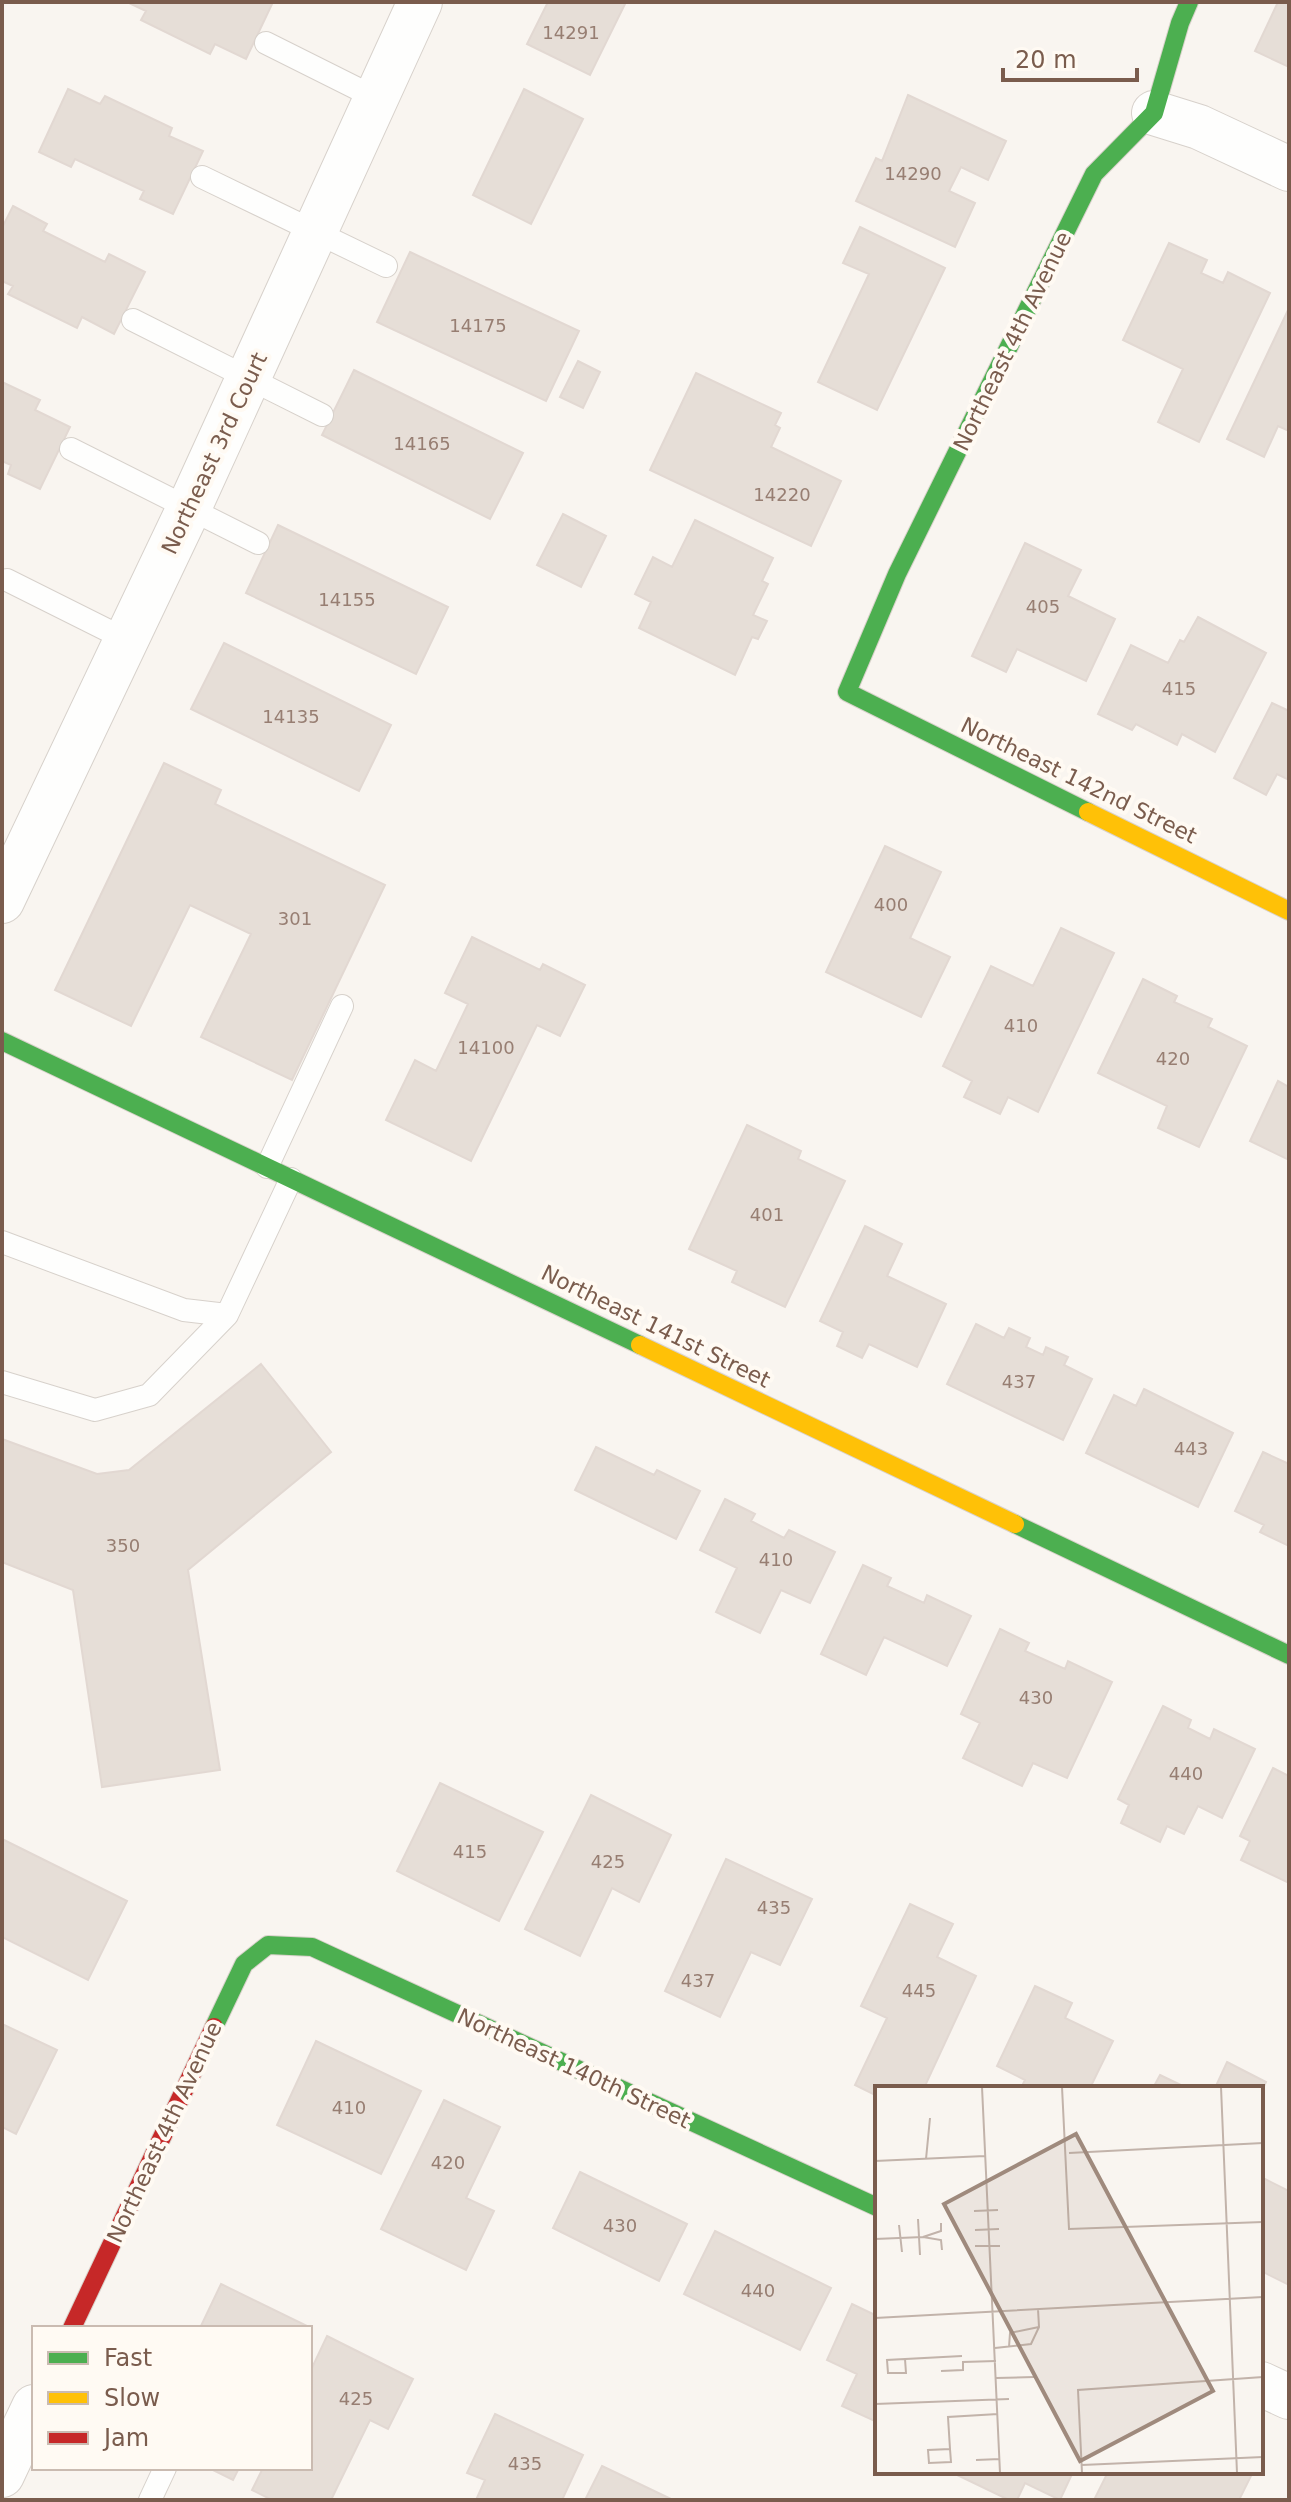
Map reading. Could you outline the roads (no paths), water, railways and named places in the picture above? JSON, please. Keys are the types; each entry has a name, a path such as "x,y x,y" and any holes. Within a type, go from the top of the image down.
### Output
{"street":[{"name":"Northeast 3rd Court","path":"2,901 189,508 420,2"},
{"name":"Northeast 4th Avenue","path":"847,692 897,574 1094,174 1154,113 1189,2"},
{"path":"1154,113 1199,127 1289,169"},
{"name":"Northeast 142nd Street","path":"847,692 1289,911"},
{"name":"Northeast 141st Street","path":"2,1041 1289,1655"},
{"name":"Northeast 4th Avenue","path":"73,2326 244,1964 268,1945"},
{"name":"Northeast 140th Street","path":"268,1945 312,1947 875,2206"},
{"path":"1263,2385 1289,2397"},
{"path":"2,2475 32,2411"}],"lane":[{"path":"266,43 376,98"},
{"path":"202,177 386,266"},
{"path":"133,320 322,415"},
{"path":"71,449 258,543"},
{"path":"7,580 127,640"},
{"path":"267,1167 342,1006"},
{"path":"2,1382 95,1410 149,1395 227,1315 291,1179"},
{"path":"2,1242 184,1310 227,1315"},
{"path":"150,2500 164,2470"}]}
